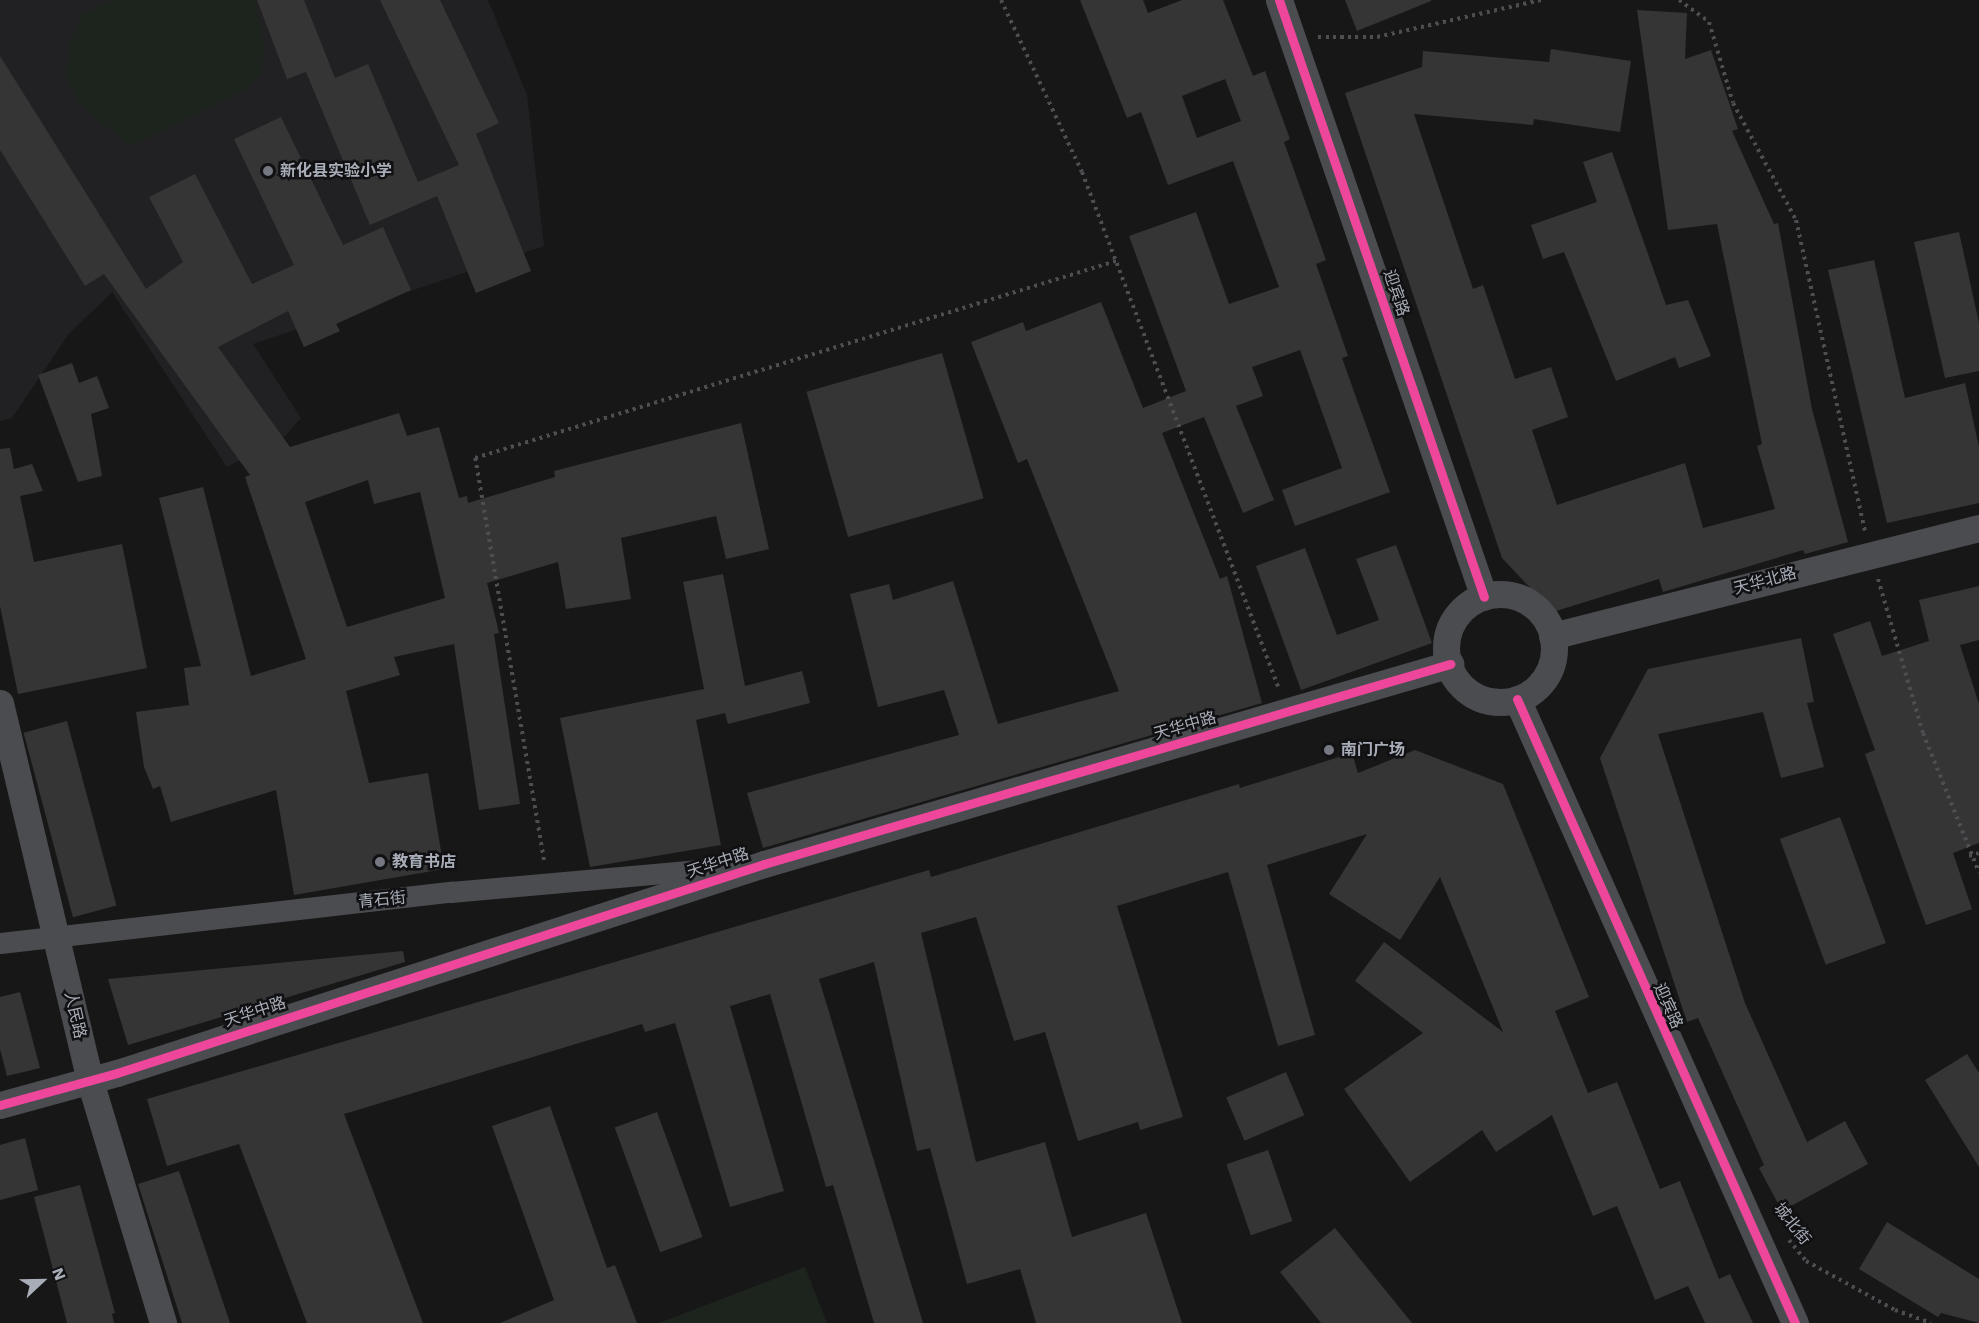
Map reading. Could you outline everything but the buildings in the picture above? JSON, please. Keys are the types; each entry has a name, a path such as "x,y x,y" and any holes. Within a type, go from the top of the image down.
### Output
{"street":[{"name":"迎宾路","path":"1279,0 1484,597"},
{"name":"天华北路","path":"1552,636 1870,553 1979,528"},
{"path":"1509,594 1526,600 1540,611 1552,636 1553,661 1545,678 1517,699 1482,698 1466,689 1450,664 1446,642 1451,624 1461,610 1484,597 1509,594"},
{"name":"天华中路","path":"0,1105 90,1081 764,864 1450,664"},
{"name":"迎宾路","path":"1517,699 1795,1323"},
{"name":"人民路","path":"0,703 90,1081 163,1323"},
{"name":"青石街","path":"4,943 548,884 764,864"}],"path":[{"path":"1001,0 1082,172 1287,712"},
{"path":"1293,36 1377,37 1541,0"},
{"path":"1679,0 1709,22 1733,103 1796,220 1870,553 1923,732 1969,856 1979,872"},
{"path":"548,884 475,458 1116,261"},
{"path":"1969,856 1979,853"}],"shaded area":[{"name":"新化县实验小学","path":"0,0 488,0 527,95 544,246 253,344 301,418 285,436 227,467 112,292 68,335 12,418 0,421"},
{"path":"110,0 255,0 264,46 262,74 245,90 130,146 79,104 66,75 70,43 81,16"},
{"path":"805,1267 827,1323 659,1323"}],"cycle path":[{"path":"1279,0 1484,597"},
{"path":"0,1105 117,1073 764,864 1450,664"},
{"path":"1517,699 1795,1323"}],"place":[{"name":"新化县实验小学","path":"268,171"},
{"name":"南门广场","path":"1329,750"},
{"name":"教育书店","path":"380,862"}]}
